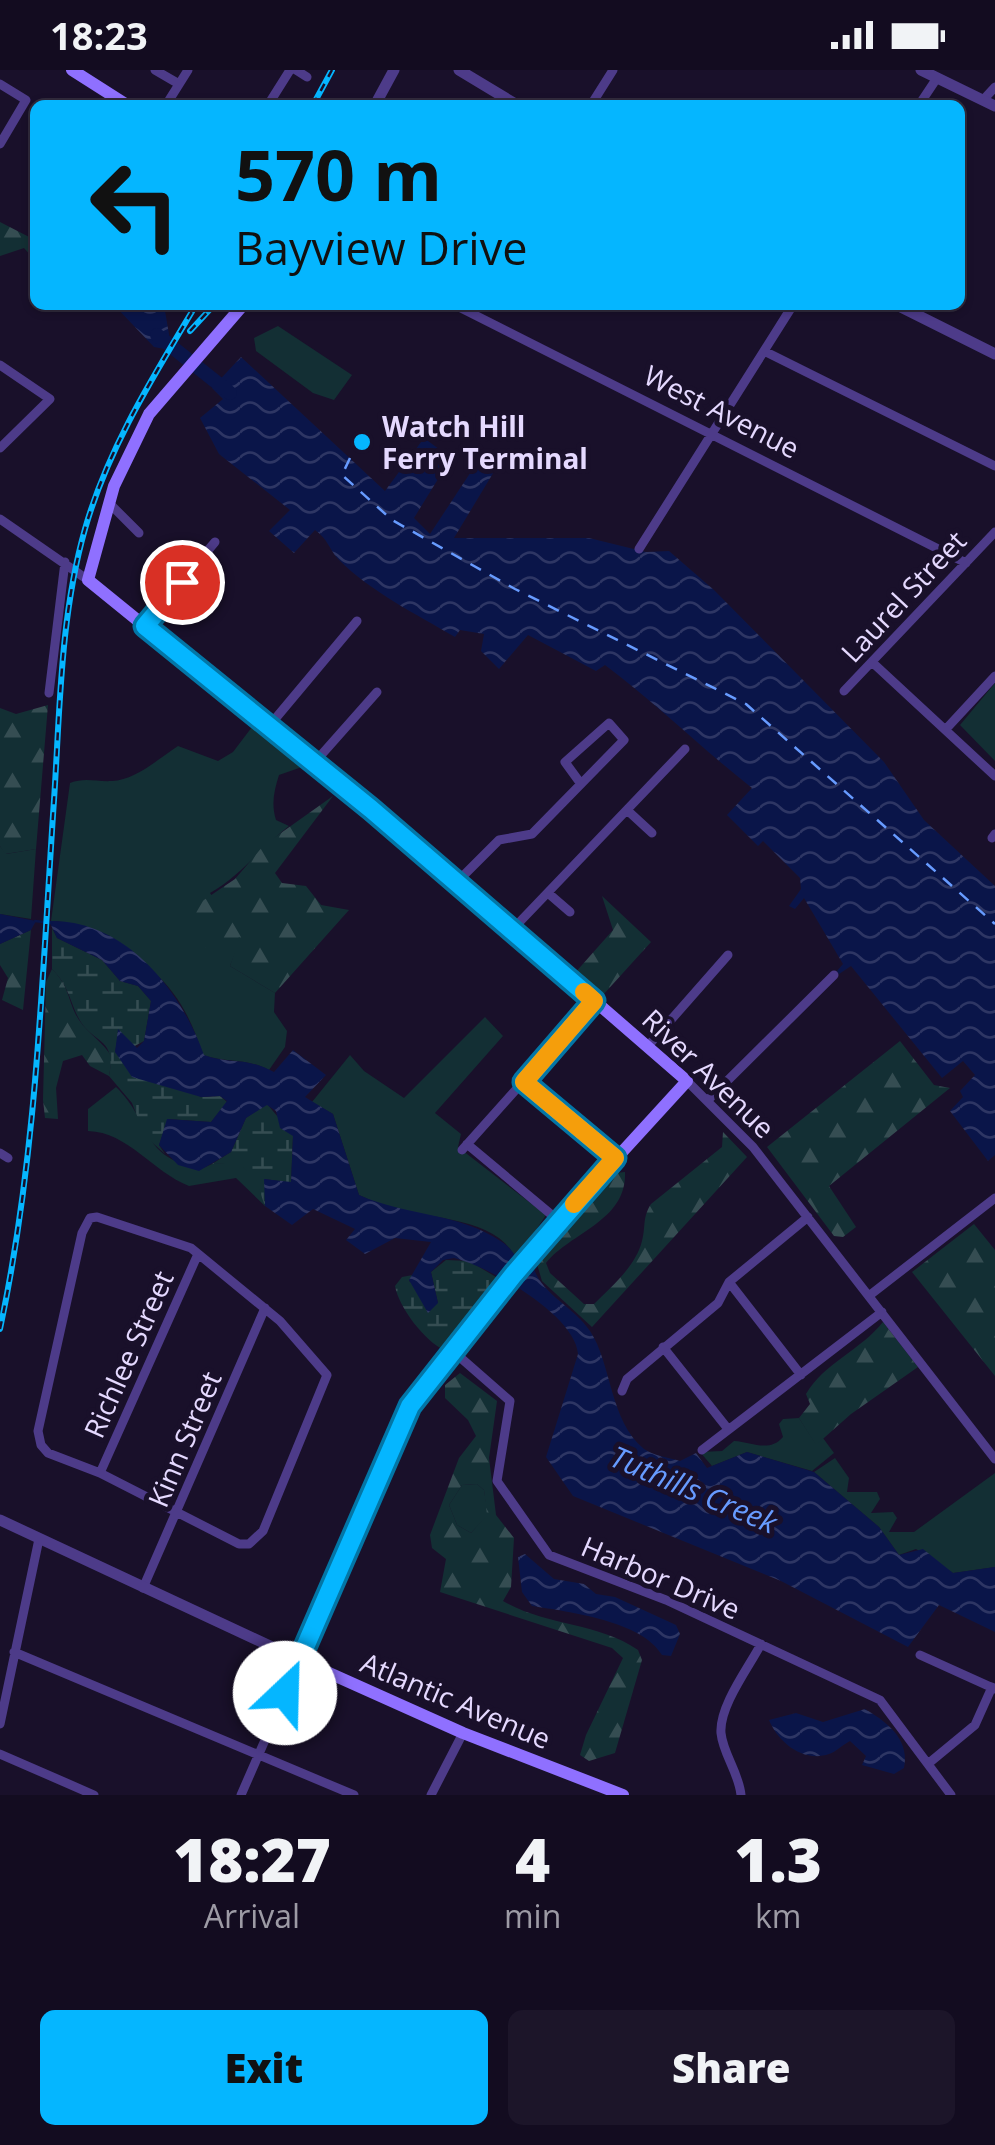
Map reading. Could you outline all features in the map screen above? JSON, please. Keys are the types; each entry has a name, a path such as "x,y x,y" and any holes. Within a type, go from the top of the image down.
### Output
{"main road":[{"path":"72,70 119,100"},
{"path":"88,580 128,453 149,414 239,310"},
{"name":"River Avenue","path":"88,580 315,762 687,1081"},
{"path":"300,1660 410,1406 559,1221 687,1081"},
{"name":"Atlantic Avenue","path":"300,1660 463,1733 623,1795"}],"street":[{"path":"155,70 179,84"},
{"path":"169,100 188,70"},
{"path":"272,100 293,70 307,76"},
{"path":"377,100 394,70"},
{"path":"459,70 509,100"},
{"path":"594,100 613,70"},
{"path":"921,70 989,103 995,86"},
{"path":"922,100 936,78"},
{"path":"0,84 30,103 0,144"},
{"name":"West Avenue","path":"467,310 966,563"},
{"path":"639,549 789,310"},
{"path":"907,310 995,354"},
{"path":"764,350 995,466"},
{"path":"0,366 50,399 0,448"},
{"path":"110,503 139,532"},
{"name":"River Avenue","path":"0,519 88,580"},
{"name":"Laurel Street","path":"844,692 995,532"},
{"path":"145,626 215,542"},
{"path":"50,694 65,562"},
{"path":"270,725 357,621"},
{"path":"874,663 995,776"},
{"path":"946,729 995,676"},
{"path":"315,762 376,692"},
{"path":"457,882 499,840 532,834 581,784 624,740 609,723 565,762 581,784"},
{"path":"512,931 685,749"},
{"path":"627,810 652,833"},
{"path":"548,893 570,912"},
{"path":"648,1046 728,954"},
{"path":"708,1100 834,975"},
{"path":"559,1221 465,1147 594,1001"},
{"name":"River Avenue","path":"687,1081 753,1147 995,1459"},
{"path":"524,1082 615,1158"},
{"path":"870,1295 995,1198"},
{"path":"622,1390 626,1379 718,1303 729,1282 808,1217"},
{"path":"90,1218 182,1244 198,1254 265,1308 323,1367 327,1384 263,1531 258,1540 240,1544 100,1473 48,1453 38,1431 82,1233 90,1218"},
{"name":"Richlee Street","path":"100,1473 198,1254"},
{"path":"729,1282 801,1375"},
{"name":"Kinn Street","path":"143,1588 265,1308"},
{"path":"702,1450 882,1312"},
{"path":"663,1347 728,1430"},
{"name":"Harbor Drive","path":"454,1352 510,1402 497,1480 548,1555 666,1600 880,1700 951,1795"},
{"name":"Atlantic Avenue","path":"0,1520 300,1660"},
{"path":"0,1724 39,1539"},
{"name":"Harbor Drive","path":"732,1795 740,1790 721,1732 726,1711 761,1644"},
{"path":"14,1652 354,1795"},
{"path":"920,1655 993,1688 975,1725 962,1740 929,1763"},
{"path":"242,1795 300,1660"},
{"path":"431,1795 463,1733"},
{"path":"0,1754 94,1795"}],"green space":[{"path":"0,222 30,237 30,255 24,248 0,256"},
{"path":"278,326 352,375 334,400 313,393 256,351 254,338"},
{"path":"995,683 995,761 960,725"},
{"path":"48,705 36,849 5,854 0,846 0,708 16,714"},
{"path":"252,727 302,767 279,775 276,787 276,820 289,826 210,893 242,936 230,966 275,993 274,1012 287,1031 285,1047 269,1070 203,1055 187,1015 154,972 83,929 51,921 70,783 130,777 178,746 218,761 233,752"},
{"path":"333,796 275,873 282,883 306,886 321,905 349,910 275,993 230,966 240,937 211,951 195,941 195,906 235,879 264,845"},
{"path":"0,846 6,854 36,849 31,919 0,914"},
{"path":"602,896 651,942 603,995 574,974 613,930"},
{"path":"52,928 57,938 102,960 120,981 138,986 151,1001 144,1041 131,1048 119,1031 115,1052 201,1097 220,1096 227,1102 211,1122 168,1119 159,1145 165,1154 145,1136 132,1103 109,1076 110,1054 84,1026 65,986 52,969"},
{"path":"31,930 23,1010 2,1000 8,978 0,965 0,944"},
{"path":"52,969 63,982 79,1020 112,1058 109,1076 90,1066 82,1055 63,1061 56,1088 58,1119 45,1118 43,1100 46,982"},
{"path":"485,1017 503,1036 435,1113 461,1134 458,1147 546,1215 516,1260 508,1246 478,1227 389,1208 359,1195 333,1114 312,1102 350,1055 364,1071 404,1098"},
{"path":"900,1041 934,1085 950,1088 829,1186 856,1227 843,1237 834,1236 767,1147"},
{"path":"116,1087 165,1155 199,1170 212,1164 239,1162 257,1181 265,1206 236,1178 189,1186 116,1138 88,1131 88,1109"},
{"path":"267,1104 293,1135 291,1183 265,1179 265,1206 256,1181 239,1163 212,1164 231,1152 246,1118"},
{"path":"723,1132 747,1157 592,1327 542,1281 537,1264 616,1173 625,1172 617,1203 546,1263 550,1273 584,1304 594,1304 634,1259 651,1204 722,1147"},
{"path":"974,1224 995,1250 995,1376 912,1272"},
{"path":"446,1260 469,1261 501,1280 444,1350 414,1323 395,1286 402,1277 413,1275 409,1281 438,1303 431,1272"},
{"path":"883,1322 918,1367 851,1414 816,1445 799,1418 810,1404 806,1394"},
{"path":"460,1373 497,1401 489,1458 496,1515 514,1538 511,1587 503,1601 536,1615 606,1634 638,1650 642,1660 615,1753 589,1761 580,1755 623,1658 612,1648 440,1592 446,1559 432,1548 430,1535 459,1458 476,1436 468,1420 445,1398 445,1385","holes":["477,1484 484,1490 487,1515 471,1533 457,1525 449,1505 462,1485"]},
{"path":"799,1418 816,1444 823,1438 834,1453 812,1471 747,1452 712,1466 700,1452 722,1451 734,1441 772,1445 783,1437 779,1424 783,1419"},
{"path":"835,1458 849,1478 847,1492 877,1492 880,1499 871,1513 893,1512 897,1518 889,1532 914,1532 995,1473 995,1567 953,1573 916,1549 899,1555 879,1527 814,1472"},
{"path":"477,1484 484,1490 488,1515 471,1533 457,1525 449,1505 462,1485"}],"water":[{"path":"119,310 165,310 170,340 165,349 154,347"},
{"path":"241,357 385,491 424,438 451,458 414,518 430,534 482,455 498,465 454,538 589,538 646,552 669,551 714,590 884,762 924,820 995,886 995,1155 988,1161 950,1111 963,1097 960,1091 975,1075 963,1061 942,1078 851,966 839,974 843,964 804,898 795,909 789,906 801,889 800,878 763,841 758,846 727,815 752,788 605,665 596,671 528,635 499,669 481,651 484,634 460,630 455,637 394,602 351,571 315,530 294,553 269,531 290,510 219,454 200,418 223,399 212,388"},
{"path":"0,914 36,921 31,930 0,944"},
{"path":"49,921 102,932 146,963 181,1006 204,1055 254,1064 274,1072 293,1050 326,1075 305,1097 333,1114 359,1195 485,1232 506,1245 528,1271 534,1269 544,1286 590,1331 603,1359 617,1408 644,1449 680,1461 696,1453 707,1468 747,1452 814,1472 879,1527 899,1555 923,1549 953,1573 995,1567 995,1632 939,1605 908,1647 781,1581 573,1496 546,1457 578,1354 574,1339 563,1324 509,1282 454,1258 443,1260 431,1272 438,1303 428,1313 409,1280 431,1242 395,1238 365,1254 346,1240 355,1229 313,1209 292,1225 265,1206 264,1179 291,1182 293,1136 280,1128 276,1111 267,1105 246,1118 231,1152 199,1171 178,1165 159,1145 167,1119 211,1122 227,1101 220,1096 201,1097 132,1077 115,1052 118,1029 137,1048 144,1041 151,1001 138,986 120,981 102,960 57,938"},
{"path":"525,1554 554,1579 584,1584 596,1594 615,1597 676,1625 680,1634 671,1656 662,1655 652,1643 622,1626 532,1606 522,1592 518,1557"},
{"path":"865,1709 889,1726 904,1748 904,1768 894,1774 862,1765 866,1756 850,1741 829,1754 801,1753 785,1743 769,1720 796,1713 823,1722"}],"waterway":[{"path":"157,335 230,393"},
{"name":"Tuthills Creek","path":"35,921 51,923"}],"ferry route":[{"path":"350,458 342,475 392,520 515,589 746,704 995,924"}],"railway":[{"path":"316,100 332,70"},
{"path":"0,1329 30,1132 70,596 85,529 106,470 148,386 193,310"},
{"path":"190,331 209,310"}],"slow traffic":[{"path":"574,1204 615,1158 524,1082 594,1001 584,992"}],"place":[{"name":"Watch Hill Ferry Terminal","path":"362,442"}],"route":[{"path":"182,582 145,626 430,858 594,1001 524,1082 615,1158 514,1274 410,1406 285,1693"}]}
